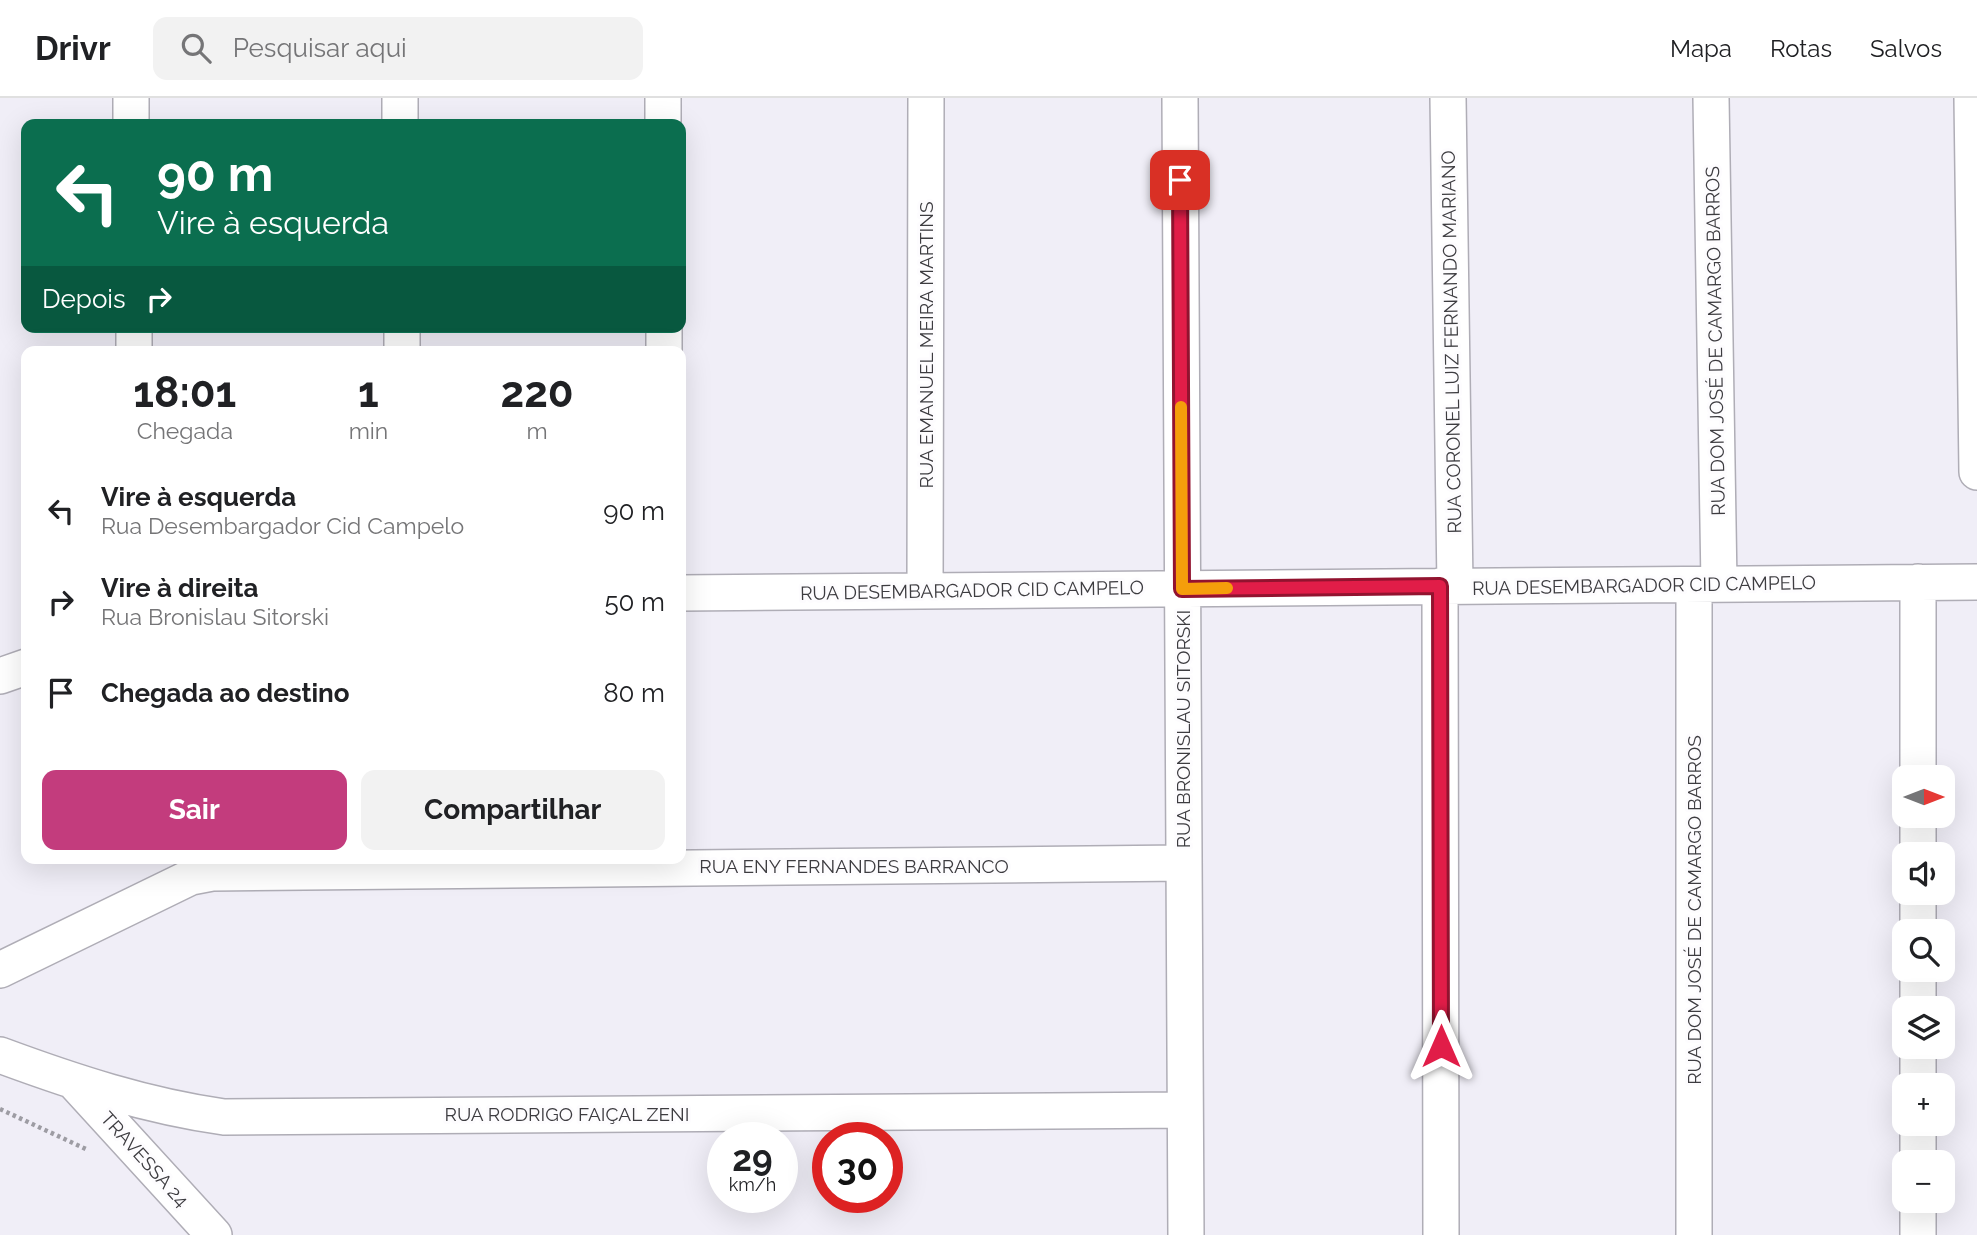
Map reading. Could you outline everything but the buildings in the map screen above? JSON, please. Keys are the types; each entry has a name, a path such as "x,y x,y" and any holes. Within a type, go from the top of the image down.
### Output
{"street":[{"path":"131,98 131,119"},
{"path":"400,98 400,119"},
{"path":"663,98 663,119"},
{"name":"RUA EMANUEL MEIRA MARTINS","path":"925,591 926,98"},
{"name":"RUA BRONISLAU SITORSKI","path":"1180,98 1185,1235"},
{"name":"RUA CORONEL LUIZ FERNANDO MARIANO","path":"1441,1235 1448,98"},
{"name":"RUA DOM JOSÉ DE CAMARGO BARROS","path":"1695,1235 1711,98"},
{"path":"1972,98 1977,472"},
{"path":"1918,582 1918,765"},
{"name":"RUA DESEMBARGADOR CID CAMPELO","path":"686,593 1977,582"},
{"path":"0,676 21,669"},
{"name":"RUA ENY FERNANDES BARRANCO","path":"0,970 191,877 212,873 1184,863"},
{"name":"RUA RODRIGO FAIÇAL ZENI","path":"0,1055 75,1082 168,1108 224,1116 1185,1110"},
{"name":"TRAVESSA 24","path":"75,1082 214,1235"},
{"path":"1918,1213 1918,1235"}],"slow traffic":[{"path":"1181,407 1182,589 1227,588"}],"route":[{"path":"1180,180 1182,589 1440,586 1441,1046"}]}
